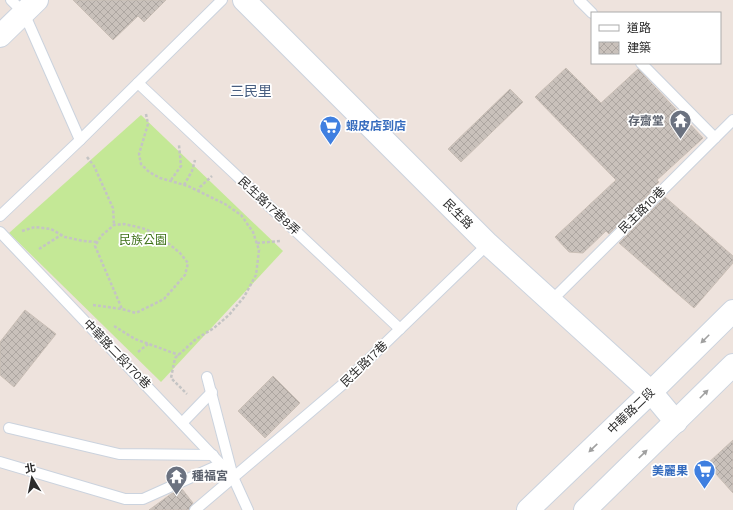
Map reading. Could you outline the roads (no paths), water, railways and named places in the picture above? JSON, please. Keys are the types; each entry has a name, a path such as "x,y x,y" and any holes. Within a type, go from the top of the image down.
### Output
{"street":[{"name":"民生路","path":"244,0 488,244 552,300 651,392 676,422"},
{"path":"0,36 24,4"},
{"name":"中華路二段","path":"528,510 733,311"},
{"path":"585,510 733,365"}],"lane":[{"path":"0,216 80,140 222,0"},
{"path":"579,0 591,12"},
{"path":"24,4 80,140"},
{"path":"642,64 715,138"},
{"name":"民生路17巷8弄","path":"138,83 400,329"},
{"name":"民主路10巷","path":"552,300 733,120"},
{"name":"中華路二段170巷","path":"3,235 233,477"},
{"name":"民生路17巷","path":"195,510 342,385 488,244"},
{"path":"207,377 233,477 248,510"},
{"path":"182,423 212,392"},
{"path":"9,428 119,454 213,455"},
{"path":"0,462 125,499 143,499 221,464"}],"place":[{"name":"存齋堂","path":"680,140"},
{"name":"蝦皮店到店","path":"331,146"},
{"name":"美麗果","path":"704,490"},
{"name":"種福宮","path":"177,496"}],"district":[{"name":"三民里","path":"251,91"}],"park label":[{"name":"民族公園","path":"143,240"}]}
